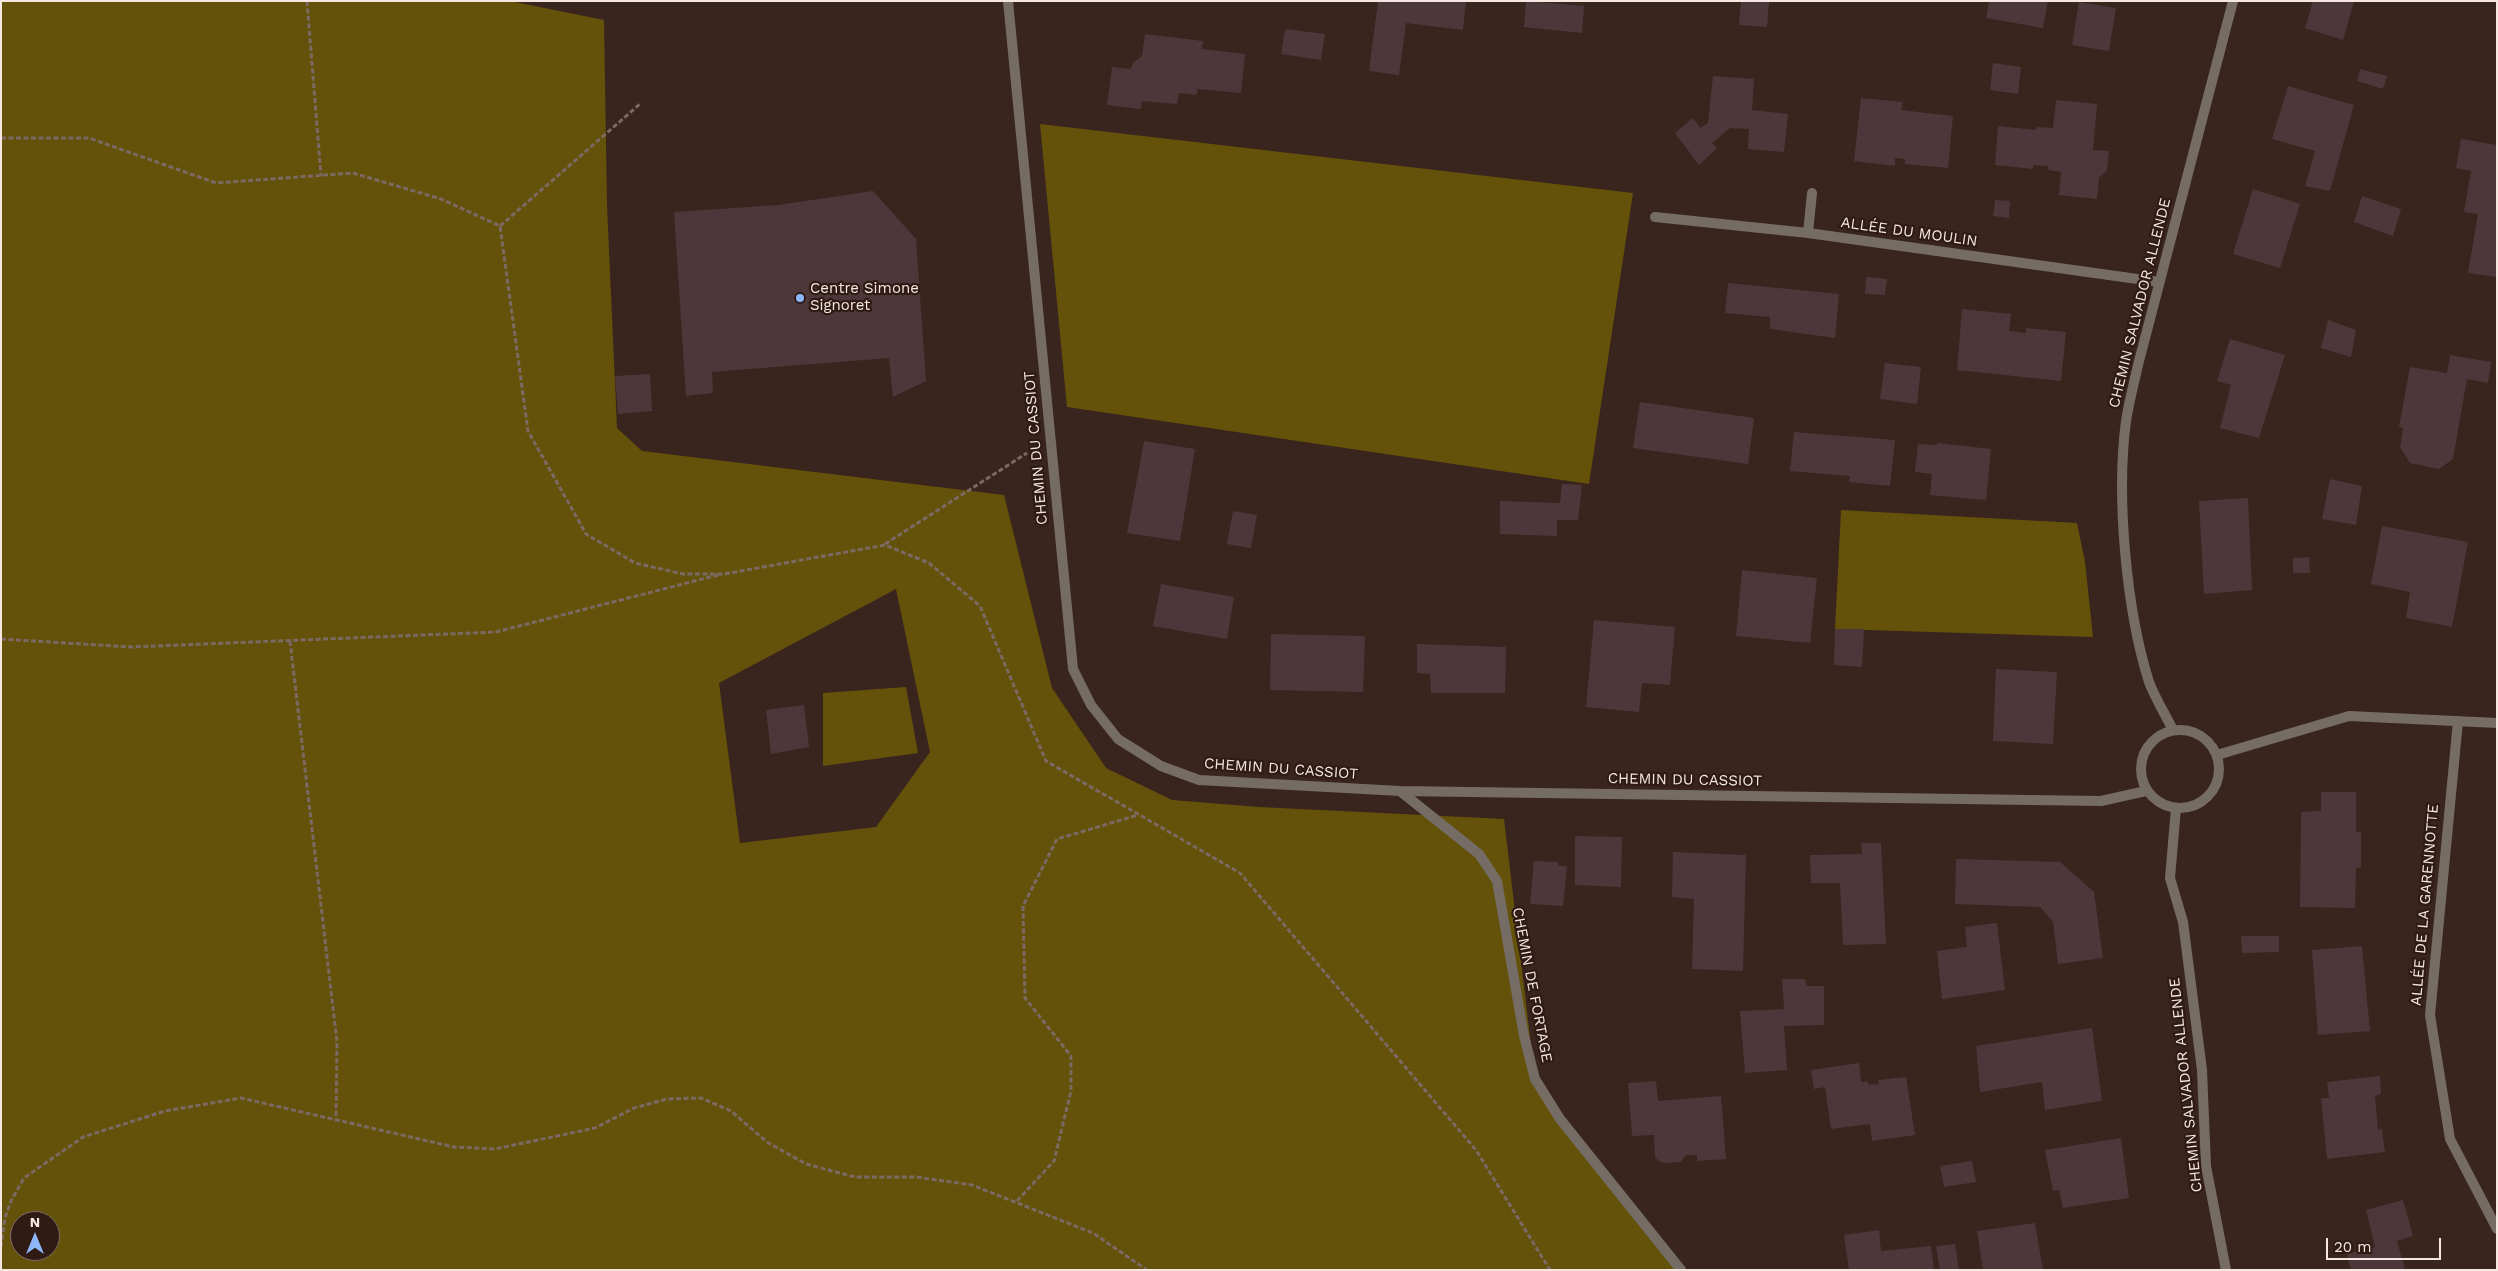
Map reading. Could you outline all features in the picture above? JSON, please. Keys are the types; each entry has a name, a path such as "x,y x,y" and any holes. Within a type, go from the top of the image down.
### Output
{"street":[{"name":"CHEMIN DU CASSIOT","path":"1008,1 1072,669 1091,706 1118,739 1161,766 1199,780 1400,791 2102,801 2146,791"},
{"name":"CHEMIN SALVADOR ALLENDE","path":"2173,730 2150,683 2137,628 2124,533 2126,421 2233,1"},
{"path":"1808,233 1812,192"},
{"name":"ALLÉE DU MOULIN","path":"1654,217 1808,233 2160,282"},
{"path":"2217,755 2349,716 2497,723"},
{"name":"ALLÉE DE LA GARENNOTTE","path":"2458,721 2430,1015 2450,1139 2497,1229"},
{"path":"2173,730 2187,730 2199,734 2210,743 2217,755 2220,771 2216,786 2206,799 2199,803 2176,808 2159,803 2146,791 2140,772 2143,753 2155,738 2173,730"},
{"name":"CHEMIN DE FORTAGE","path":"1400,791 1479,854 1497,881 1524,1036 1535,1079 1560,1119 1681,1270"},
{"name":"CHEMIN SALVADOR ALLENDE","path":"2176,808 2170,878 2182,922 2202,1070 2206,1166 2226,1270"}],"path":[{"path":"307,1 321,176"},
{"path":"500,226 640,104"},
{"path":"1,138 89,138 216,183 353,173 441,200 500,226"},
{"path":"500,226 528,431 586,534 635,563 683,574 724,574"},
{"path":"1,639 131,647 496,632 724,574 885,545 1050,438"},
{"path":"885,545 929,563 980,606 1046,761 1240,873 1476,1150 1550,1270"},
{"path":"290,641 337,1042 336,1120"},
{"path":"1017,1201 1054,1161 1071,1091 1071,1056 1025,998 1023,906 1057,839 1138,815"},
{"path":"1,1247 5,1218 11,1201 24,1178 83,1137 166,1111 241,1098 454,1147 495,1148 595,1128 634,1108 667,1099 701,1098 731,1111 767,1142 806,1164 855,1177 916,1177 972,1185 1017,1201 1093,1233 1147,1270"}],"shaded area":[{"path":"1,1 510,1 604,20 607,206 617,428 642,451 1004,495 1052,688 1106,768 1172,800 1259,807 1504,819 1535,1079 1683,1270 1,1270","holes":["896,589 930,752 876,827 740,843 719,683"]},
{"path":"1040,124 1633,193 1589,484 1067,407"},
{"path":"1841,510 2077,523 2085,562 2093,637 1835,629"},
{"path":"906,687 918,753 823,766 823,693"}],"building":[{"path":"1378,1 1466,1 1463,30 1406,23 1399,75 1369,71"},
{"path":"1526,1 1584,6 1582,33 1524,27"},
{"path":"1741,1 1769,2 1767,27 1739,25"},
{"path":"1989,1 2048,1 2043,28 1986,18"},
{"path":"2313,1 2354,1 2343,40 2305,28"},
{"path":"2079,2 2116,8 2109,51 2072,45"},
{"path":"1285,29 1325,34 1321,60 1281,54"},
{"path":"1145,34 1203,41 1202,49 1245,54 1241,93 1198,89 1196,95 1179,93 1177,104 1142,101 1141,109 1107,105 1112,67 1131,69 1133,63 1142,56"},
{"path":"1993,63 2021,67 2018,94 1990,90"},
{"path":"2360,69 2387,76 2383,89 2357,81"},
{"path":"1713,76 1754,79 1752,110 1788,114 1784,152 1748,149 1749,129 1730,128 1712,143 1717,148 1699,165 1675,133 1693,118 1700,128 1708,123"},
{"path":"2288,86 2354,105 2330,191 2305,186 2315,151 2272,139"},
{"path":"1861,98 1903,102 1901,110 1953,116 1948,168 1905,164 1905,159 1895,158 1895,166 1854,161"},
{"path":"2056,100 2097,104 2093,150 2109,151 2107,170 2099,178 2097,199 2059,195 2061,172 2048,170 2048,166 2033,165 2033,169 1995,165 1998,126 2036,130 2037,127 2053,128"},
{"path":"2461,139 2497,145 2497,277 2468,273 2478,214 2464,212 2471,171 2456,168"},
{"path":"2253,189 2300,204 2280,268 2233,254"},
{"name":"Centre Simone Signoret","path":"873,191 916,239 926,381 893,397 889,358 712,372 713,393 686,396 674,212 778,205"},
{"path":"2362,196 2401,209 2393,236 2354,222"},
{"path":"1995,200 2010,201 2009,218 1993,216"},
{"path":"1866,277 1887,279 1885,295 1865,294"},
{"path":"1728,283 1839,294 1835,338 1770,329 1770,317 1725,313"},
{"path":"1962,309 2011,314 2009,331 2026,333 2026,328 2066,332 2061,381 1957,370"},
{"path":"2328,320 2356,330 2351,357 2321,348"},
{"path":"2230,339 2285,355 2259,438 2220,428 2231,385 2217,381"},
{"path":"2450,355 2491,362 2488,383 2467,379 2453,459 2439,469 2410,463 2400,447 2403,428 2399,427 2410,367 2447,373"},
{"path":"1885,363 1921,367 1917,404 1880,399"},
{"path":"650,374 652,411 618,414 615,376"},
{"path":"1640,402 1754,418 1748,464 1633,448"},
{"path":"1794,432 1895,440 1890,486 1849,482 1850,476 1790,471"},
{"path":"1144,441 1195,449 1180,541 1127,533"},
{"path":"1937,443 1991,449 1986,500 1930,495 1932,474 1915,472 1918,444 1937,445"},
{"path":"2330,479 2362,486 2356,525 2322,519"},
{"path":"1562,484 1582,485 1578,520 1557,520 1557,536 1500,534 1500,501 1560,503"},
{"path":"2248,498 2252,590 2204,594 2199,501"},
{"path":"1233,511 1257,515 1251,548 1227,544"},
{"path":"2382,526 2468,542 2452,627 2406,618 2410,592 2371,584"},
{"path":"2309,557 2310,573 2293,573 2293,558"},
{"path":"1742,570 1817,578 1810,643 1736,636"},
{"path":"1161,584 1234,597 1227,639 1153,626"},
{"path":"1594,620 1675,627 1670,685 1642,683 1639,712 1586,707"},
{"path":"1835,629 1864,629 1862,667 1834,665"},
{"path":"1271,634 1365,636 1363,692 1270,690"},
{"path":"1417,644 1506,647 1505,693 1431,693 1430,674 1417,673"},
{"path":"1996,669 2057,672 2053,744 1993,741"},
{"path":"804,705 809,747 771,754 766,710"},
{"path":"2321,792 2356,792 2356,832 2361,832 2361,868 2356,868 2355,908 2300,907 2301,812 2321,811"},
{"path":"1575,836 1622,837 1621,887 1575,885"},
{"path":"1861,843 1881,843 1886,944 1843,945 1840,883 1811,883 1810,855 1862,854"},
{"path":"1673,852 1746,855 1743,971 1692,969 1694,899 1672,897"},
{"path":"1956,859 2060,862 2094,892 2103,958 2058,964 2053,922 2040,907 1955,904"},
{"path":"1534,861 1558,862 1558,866 1567,866 1563,906 1530,904"},
{"path":"1997,923 2005,990 1942,999 1937,951 1967,947 1965,927"},
{"path":"2241,936 2279,936 2279,952 2242,953"},
{"path":"2362,946 2370,1031 2318,1035 2312,950"},
{"path":"1782,979 1805,979 1807,986 1824,986 1824,1025 1784,1026 1787,1070 1745,1073 1740,1011 1784,1009"},
{"path":"2092,1028 2102,1101 2045,1110 2042,1082 1980,1092 1976,1046"},
{"path":"1859,1063 1861,1082 1868,1082 1869,1085 1879,1084 1878,1080 1906,1077 1915,1135 1872,1141 1870,1124 1831,1129 1825,1087 1814,1089 1811,1070"},
{"path":"2380,1076 2381,1094 2375,1096 2378,1130 2382,1129 2385,1152 2327,1159 2321,1098 2329,1098 2327,1082"},
{"path":"1656,1081 1658,1101 1721,1096 1726,1159 1697,1161 1697,1155 1686,1155 1681,1162 1663,1163 1655,1158 1654,1135 1632,1136 1628,1083"},
{"path":"2121,1138 2129,1198 2063,1208 2059,1190 2053,1191 2045,1150"},
{"path":"1972,1161 1976,1182 1944,1187 1940,1166"},
{"path":"2403,1200 2413,1236 2397,1241 2405,1270 2351,1270 2347,1254 2375,1247 2366,1210"},
{"path":"2035,1223 2043,1270 1983,1270 1977,1231"},
{"path":"1879,1230 1881,1251 1931,1246 1934,1270 1849,1270 1844,1235"},
{"path":"1955,1244 1959,1270 1940,1270 1936,1246"}],"place":[{"name":"Centre Simone Signoret","path":"800,298"}]}
